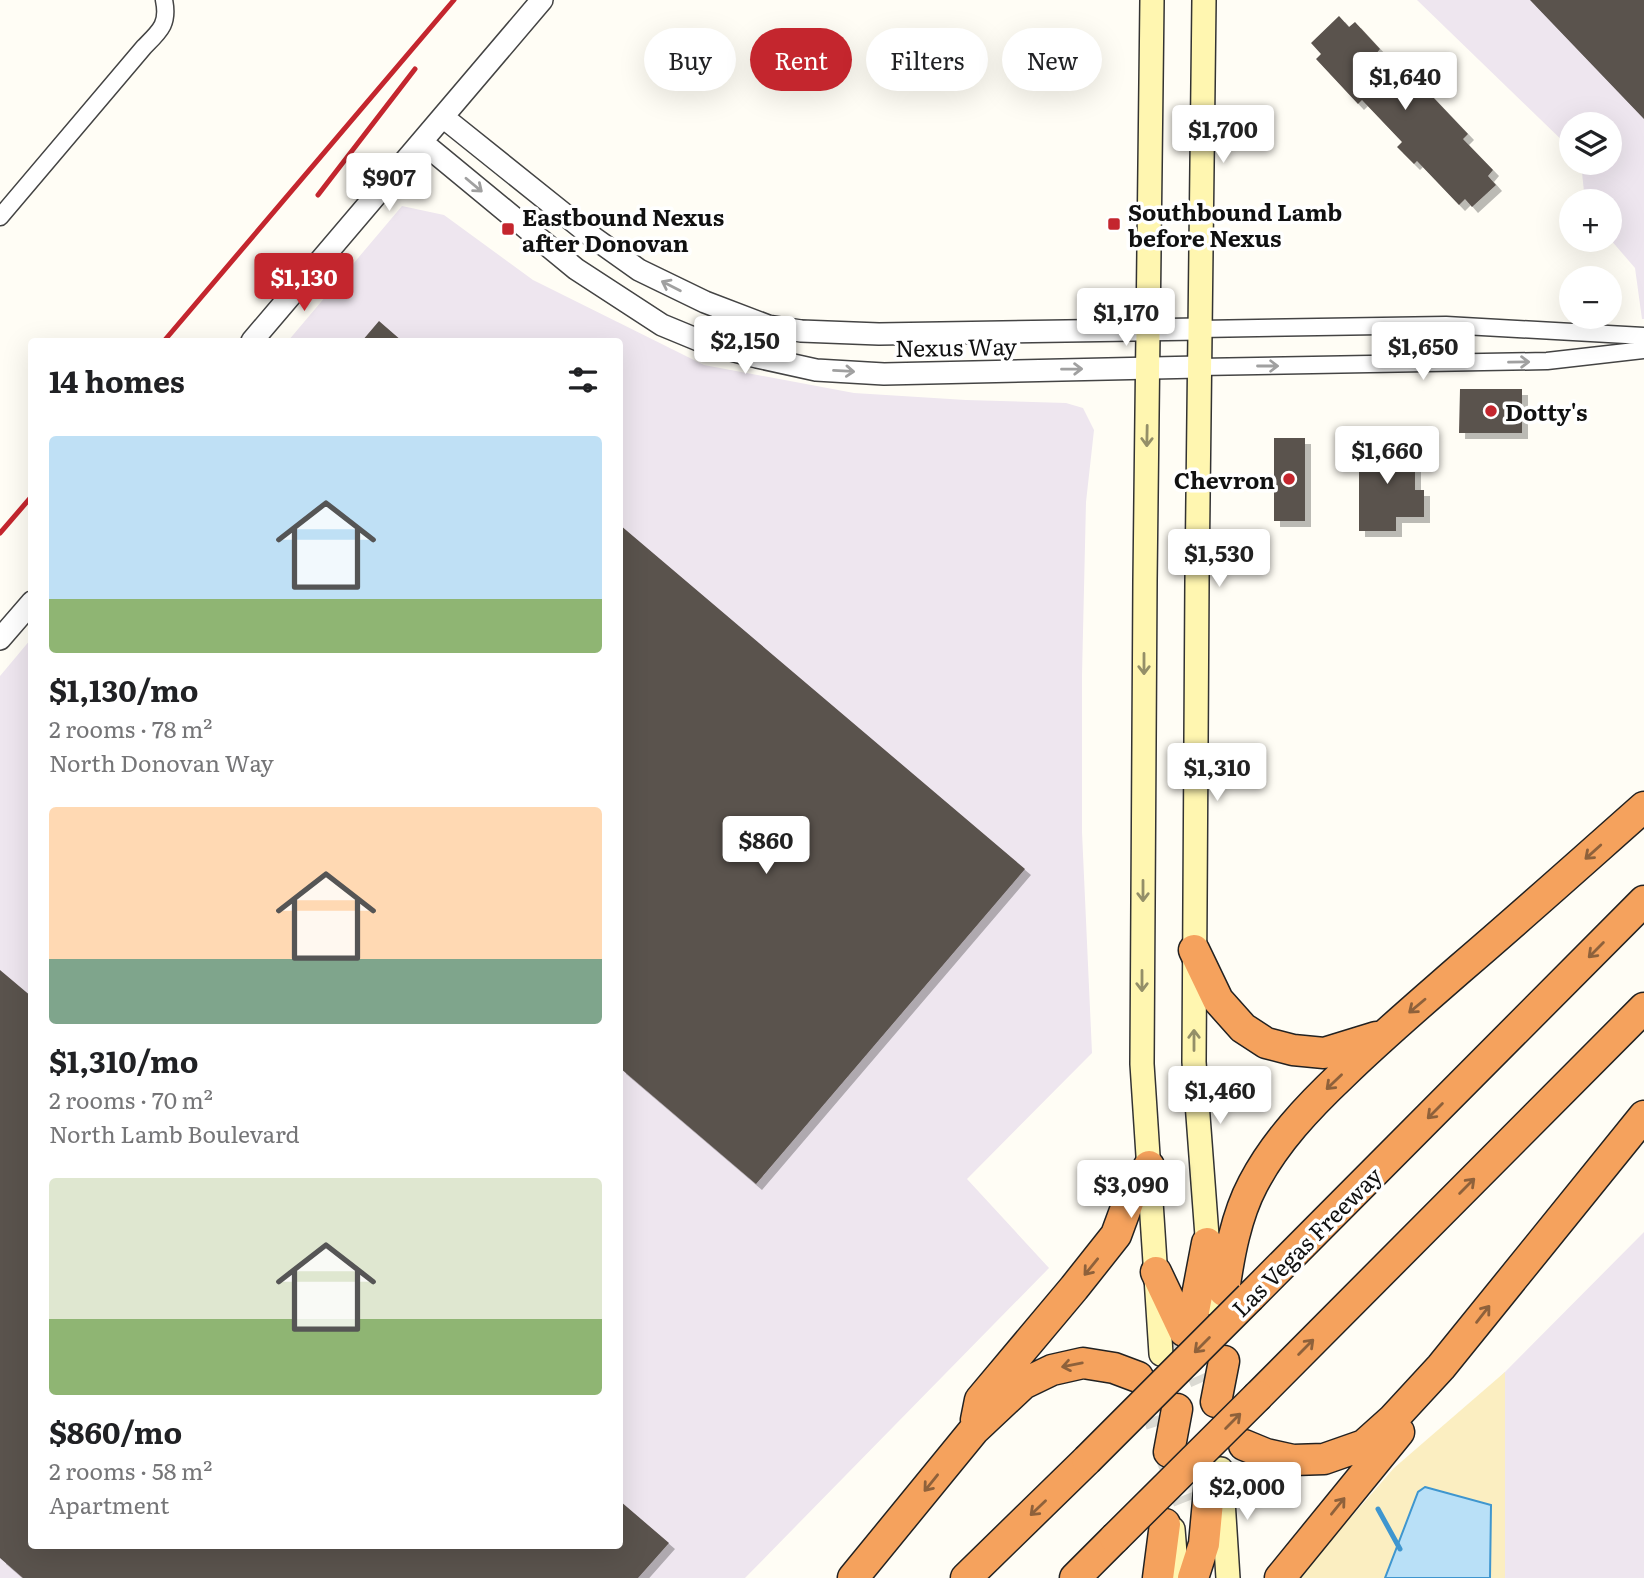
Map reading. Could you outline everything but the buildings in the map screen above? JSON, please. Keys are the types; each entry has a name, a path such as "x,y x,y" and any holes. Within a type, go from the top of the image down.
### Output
{"highway":[{"path":"1212,1309 1252,1185 1280,1142 1312,1103 1383,1035 1644,807"},
{"name":"Las Vegas Freeway","path":"966,1578 1087,1460 1212,1309 1644,901"},
{"path":"1194,950 1218,1000 1243,1028 1266,1043 1293,1050 1324,1053 1383,1035"},
{"path":"1075,1578 1644,1009"},
{"path":"1244,1445 1266,1454 1293,1460 1324,1459 1364,1445 1393,1419 1441,1367 1644,1116"},
{"path":"974,1430 980,1400 1116,1235 1130,1197 1150,1166"},
{"path":"1207,1243 1212,1309"},
{"path":"1156,1272 1212,1309"},
{"path":"853,1578 974,1430 1023,1384 1052,1370 1083,1363 1114,1368 1138,1377"},
{"path":"1280,1578 1401,1429 1441,1367"},
{"path":"1193,1578 1204,1544 1216,1474"},
{"path":"1158,1578 1175,1515 1204,1544 1217,1578"}],"main road":[{"path":"1152,0 1142,1063 1161,1354"},
{"path":"1204,0 1194,1062 1207,1243"},
{"path":"1216,1474 1228,1578"},
{"path":"1175,1515 1177,1578"}],"street":[{"path":"255,338 542,0"},
{"path":"0,217 158,33 164,23 165,6"},
{"name":"Nexus Way","path":"443,117 594,238 639,270 705,302 768,326 802,331 879,334 1446,325 1644,335"},
{"name":"Nexus Way","path":"422,142 576,269 662,324 708,344 816,370 884,374 1547,361 1644,349"},
{"path":"0,639 28,607"}],"shaded area":[{"path":"1417,0 1644,0 1644,319 1635,268 1621,252 1622,189 1584,189 1582,175 1622,175 1622,112 1559,112 1559,137"},
{"path":"402,206 444,215 533,280 704,365 854,393 1066,403 1083,408 1094,430 1086,502 1082,675 1082,832 1092,1053 967,1179 1049,1268 745,1578 0,1578 0,676 28,643 28,1549 623,1549 623,338 291,338"},
{"path":"1644,1232 1644,1578 1301,1578 1505,1372"}],"sand":[{"path":"1505,1372 1505,1578 1298,1578 1394,1468"}],"water":[{"path":"1425,1487 1491,1505 1490,1578 1385,1578 1418,1492"}],"waterway":[{"path":"1378,1509 1400,1549"}],"tunnel":[{"path":"1184,1333 1205,1381"},
{"path":"1138,1377 1149,1386 1161,1425"},
{"path":"1169,1453 1188,1501"}],"railway":[{"path":"167,338 454,0"},
{"path":"318,195 415,69"},
{"path":"0,533 28,501"}],"place":[{"name":"Southbound Lamb before Nexus","path":"1114,224"},
{"name":"Eastbound Nexus after Donovan","path":"508,229"},
{"name":"Dotty's","path":"1491,411"},
{"name":"Chevron","path":"1289,479"}]}
